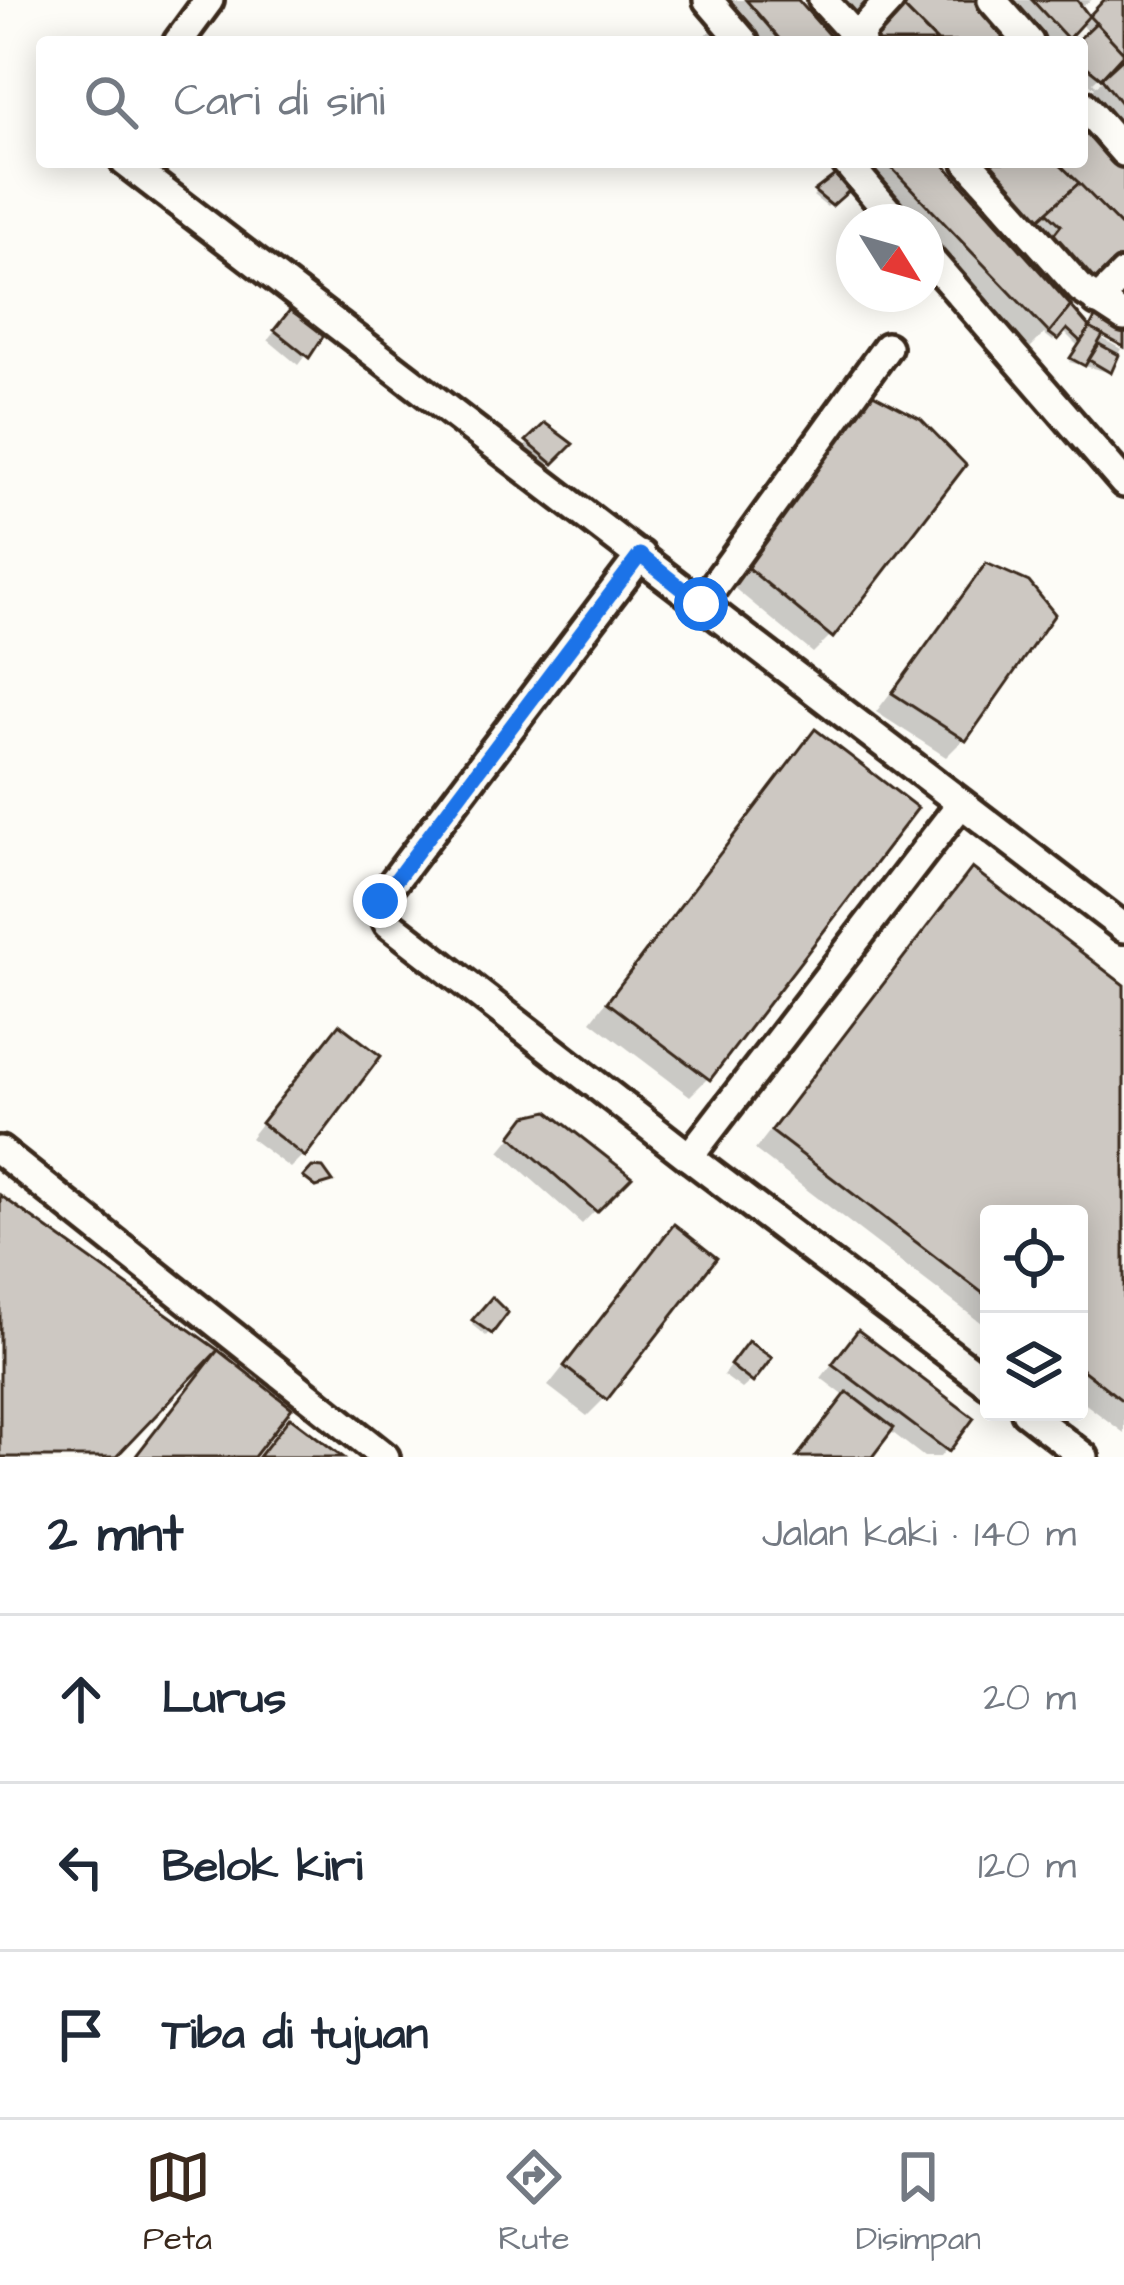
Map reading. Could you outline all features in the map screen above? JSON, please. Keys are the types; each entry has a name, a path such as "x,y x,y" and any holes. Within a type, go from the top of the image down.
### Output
{"street":[{"path":"182,36 208,0"},
{"path":"708,0 739,36"},
{"path":"824,0 855,36"},
{"path":"860,36 890,0"},
{"path":"992,0 1024,36"},
{"path":"1088,111 1124,152"},
{"path":"133,168 1124,928"},
{"path":"851,168 882,204"},
{"path":"974,168 1097,301 1124,317"},
{"path":"1097,301 1124,274"},
{"path":"944,276 1124,483"},
{"path":"701,604 886,347"},
{"path":"640,555 380,901 388,923 980,1377"},
{"path":"689,1156 960,805"},
{"path":"0,1150 386,1457"},
{"path":"1038,1421 1084,1457"}],"building":[{"path":"746,0 798,0 830,36 777,36"},
{"path":"984,0 1013,28 1004,36 932,36 897,1"},
{"path":"1032,0 1077,0 1089,16 1065,36"},
{"path":"1104,0 1124,0 1124,53 1089,16"},
{"path":"897,1 931,36 872,36"},
{"path":"1096,23 1124,53 1101,78 1088,68 1088,36 1082,36"},
{"path":"1124,57 1124,107 1101,78"},
{"path":"1088,119 1124,163 1124,229 1063,168 1088,168"},
{"path":"892,168 947,168 1071,306 1049,333 944,223 944,204 926,204"},
{"path":"989,168 1063,168 1079,183 1037,221"},
{"path":"835,175 850,190 832,206 814,191"},
{"path":"1079,183 1124,229 1124,263 1100,287 1050,239 1061,225 1047,212"},
{"path":"1071,306 1090,328 1081,342 1067,329 1058,340 1049,333"},
{"path":"290,310 326,332 309,358 274,330"},
{"path":"1098,312 1124,326 1124,347 1090,328"},
{"path":"1090,328 1103,335 1085,366 1070,358"},
{"path":"1099,344 1119,355 1111,373 1089,360"},
{"path":"869,392 921,419 966,465 833,638 743,564"},
{"path":"545,423 573,444 553,464 526,441"},
{"path":"986,563 1029,582 1055,614 966,741 892,693"},
{"path":"815,729 918,808 710,1080 607,1002"},
{"path":"972,868 1124,985 1124,1402 1088,1374 1088,1205 980,1205 980,1291 771,1131"},
{"path":"339,1024 381,1056 305,1157 261,1123"},
{"path":"548,1111 632,1177 597,1212 511,1136 526,1116"},
{"path":"312,1167 323,1168 333,1182 316,1187 303,1177"},
{"path":"0,1195 218,1350 116,1457 0,1457"},
{"path":"674,1224 717,1258 607,1400 564,1366"},
{"path":"492,1297 508,1313 492,1334 472,1320"},
{"path":"858,1330 974,1418 949,1452 832,1364"},
{"path":"748,1341 772,1358 753,1383 730,1365"},
{"path":"218,1350 292,1408 254,1457 135,1457"},
{"path":"847,1392 894,1428 872,1457 797,1457"},
{"path":"290,1417 343,1457 259,1457"}],"route":[{"path":"380,901 640,555 701,604"}]}
